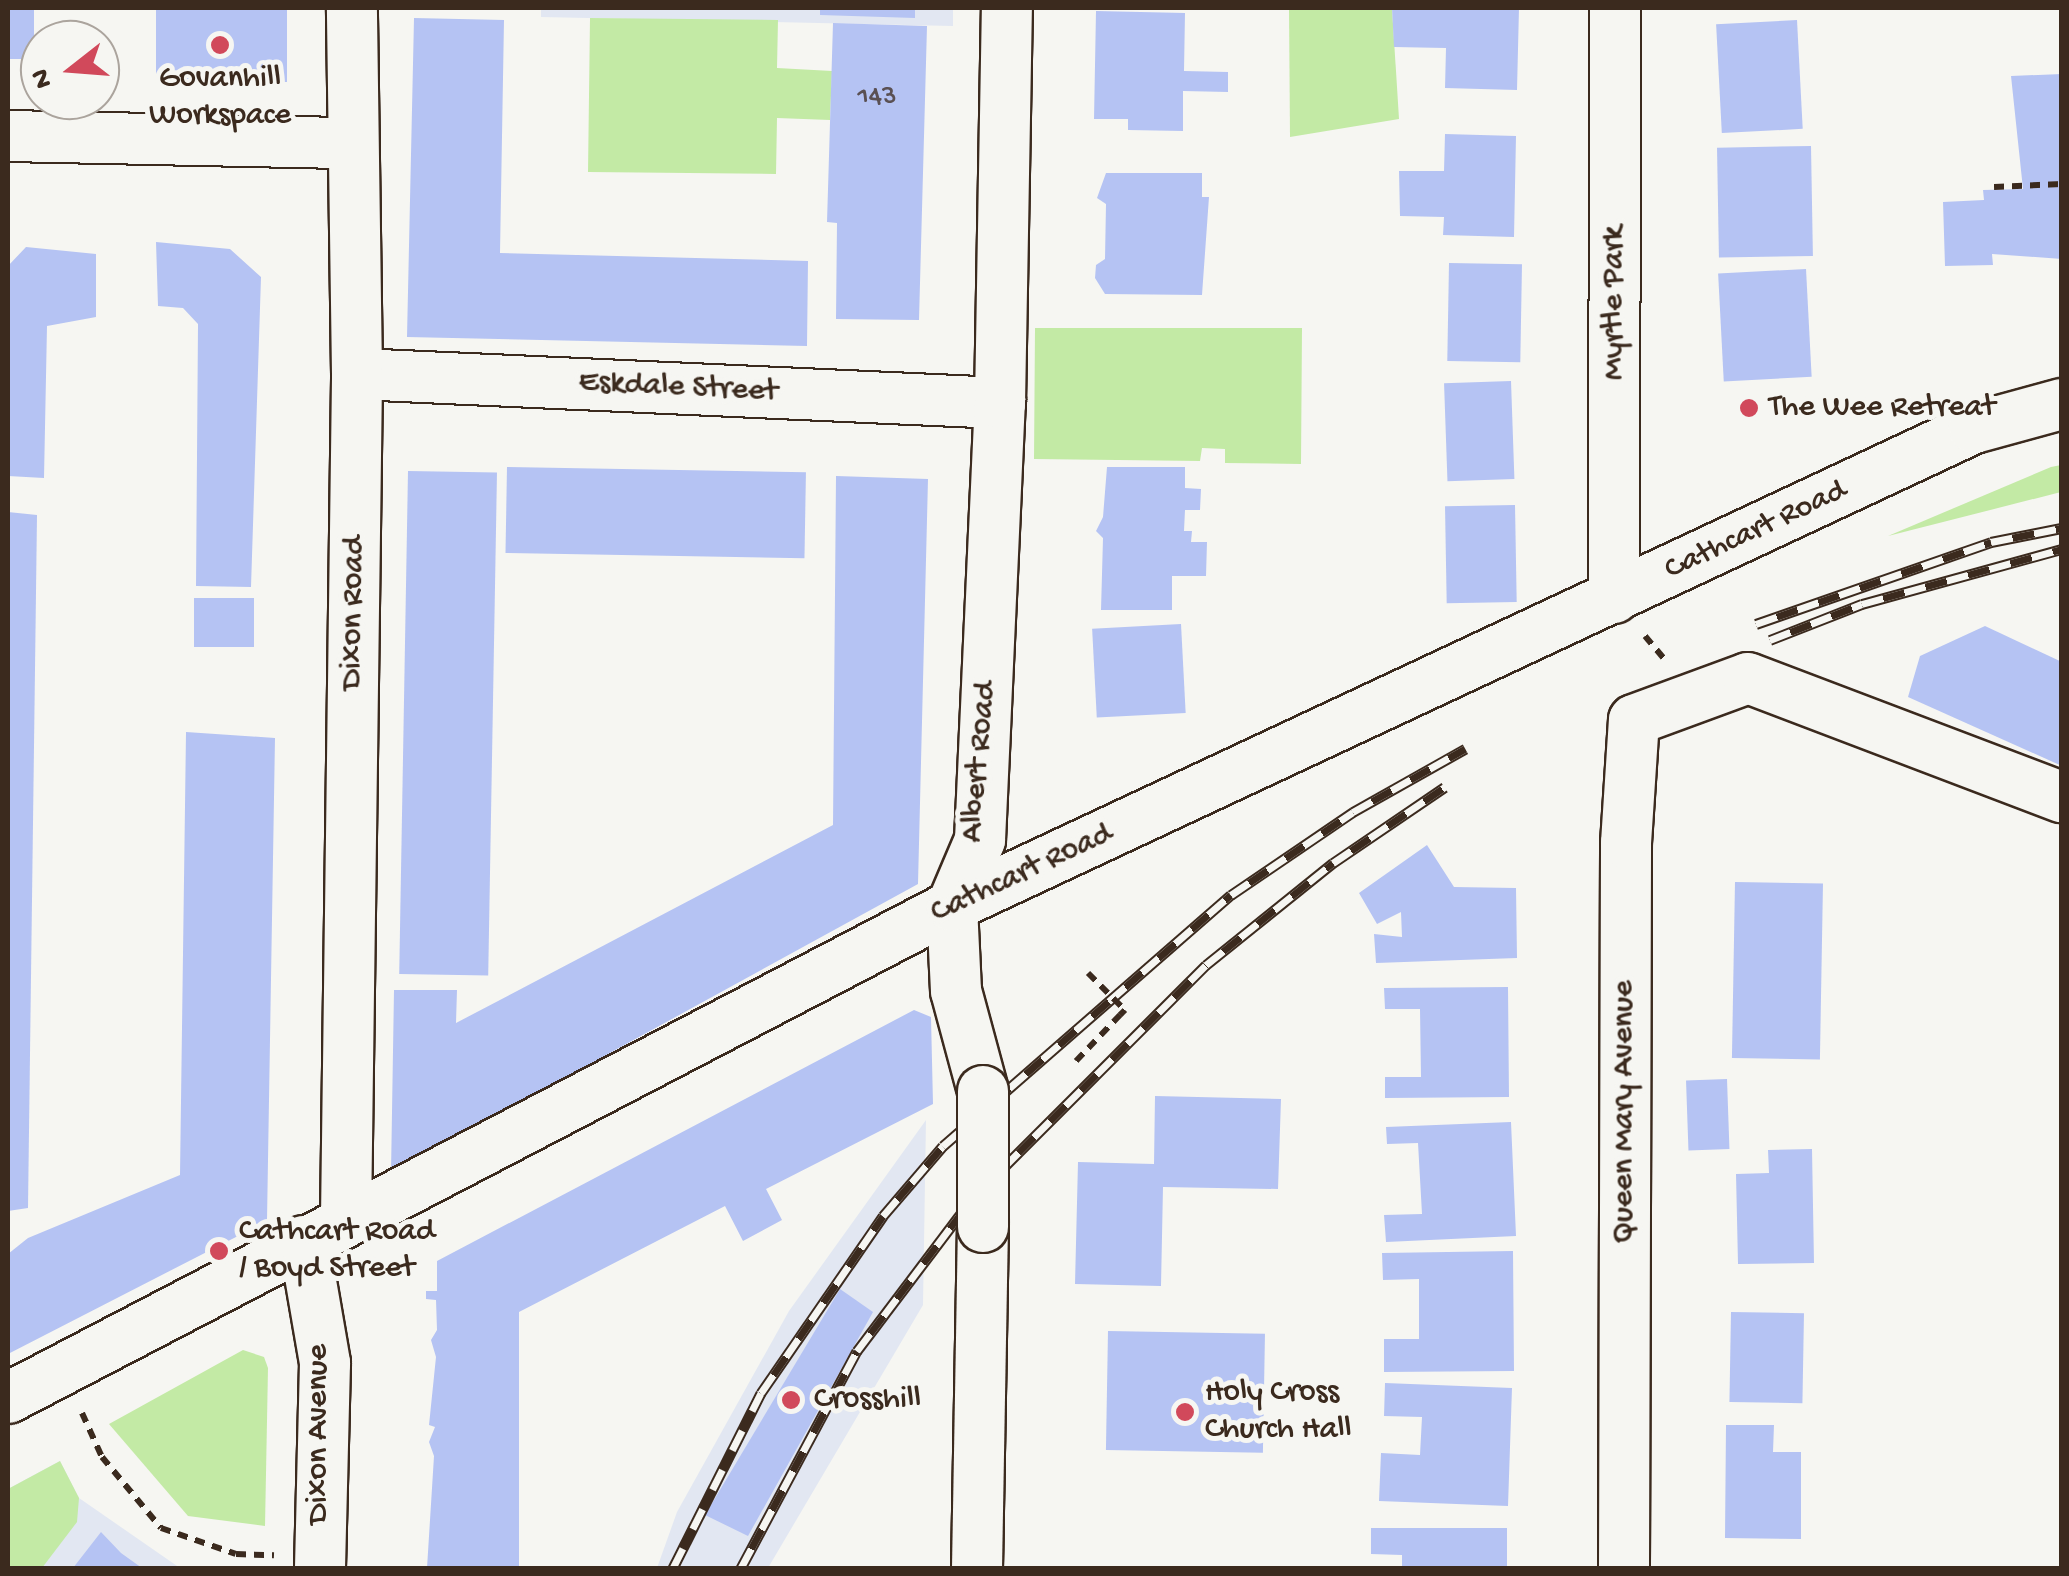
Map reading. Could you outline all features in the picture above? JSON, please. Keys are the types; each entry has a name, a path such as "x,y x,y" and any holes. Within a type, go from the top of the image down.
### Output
{"street":[{"name":"Dixon Road","path":"325,1230 357,374 349,142 352,8"},
{"name":"Albert Road","path":"977,1568 983,1091 956,991 952,906 980,840 1000,403 1007,8"},
{"name":"Myrtle Park","path":"1614,598 1615,8"},
{"path":"8,136 349,142"},
{"name":"Eskdale Street","path":"357,374 1000,403"},
{"name":"Cathcart Road","path":"8,1398 952,906 1974,428 2062,404"},
{"path":"1695,696 1748,678 2062,797"},
{"name":"Queen Mary Avenue","path":"1624,1568 1626,862 1634,720 1695,696"},
{"name":"Dixon Avenue","path":"320,1562 325,1230"}],"path":[{"path":"1994,186 2062,184"},
{"path":"1614,598 1695,696"},
{"path":"1076,1061 1125,1010 1088,973"},
{"path":"61,1369 102,1458 161,1528 236,1554 320,1562"}],"shaded area":[{"path":"541,8 953,8 953,26 541,17"},
{"path":"926,1120 923,1305 768,1568 657,1568 677,1512 789,1311"},
{"path":"60,1461 79,1498 180,1568 8,1568 8,1489"}],"green space":[{"path":"1289,8 1392,8 1399,119 1290,137"},
{"path":"590,18 778,20 777,68 832,71 830,120 777,118 776,174 588,172"},
{"path":"1035,328 1302,328 1301,464 1225,463 1225,449 1202,448 1200,461 1034,459"},
{"path":"2061,465 2061,492 1888,536 2051,467"},
{"path":"243,1350 264,1357 268,1368 265,1526 188,1516 109,1424"},
{"path":"60,1461 79,1498 77,1522 42,1568 8,1568 8,1489"}],"building":[{"path":"8,8 34,8 34,20 20,20 20,59 8,59"},
{"name":"Govanhill Workspace","path":"156,8 287,8 287,82 156,82"},
{"path":"820,8 915,8 915,18 820,15"},
{"path":"1392,8 1519,8 1517,90 1445,88 1446,48 1394,47"},
{"path":"1096,11 1185,13 1184,71 1228,72 1228,92 1183,91 1183,131 1128,130 1128,119 1094,119"},
{"path":"414,18 504,20 500,253 808,261 807,346 407,337"},
{"path":"1797,20 1803,129 1722,133 1716,24"},
{"path":"833,23 927,26 919,320 836,319 837,223 827,222"},
{"path":"2062,74 2062,259 1992,254 1993,265 1945,266 1943,202 1984,200 1983,190 2023,189 2011,76"},
{"path":"1445,134 1516,136 1514,237 1443,235 1444,217 1400,216 1399,171 1444,171"},
{"path":"1811,146 1813,256 1719,258 1717,148"},
{"path":"1106,173 1202,173 1202,197 1209,197 1202,295 1105,294 1095,278 1096,265 1105,259 1106,204 1097,198"},
{"path":"156,242 230,249 261,277 251,587 196,586 198,324 183,308 158,306"},
{"path":"26,247 96,254 96,317 47,326 44,478 8,476 8,266"},
{"path":"1449,263 1522,264 1520,362 1447,361"},
{"path":"1806,269 1812,377 1724,381 1718,274"},
{"path":"1511,381 1514,479 1447,481 1444,383"},
{"path":"507,467 806,472 804,558 505,553"},
{"path":"1107,467 1185,467 1185,488 1201,489 1200,510 1185,510 1184,531 1192,531 1191,542 1207,542 1206,576 1172,576 1172,610 1101,610 1103,538 1096,531 1103,517"},
{"path":"408,471 497,473 488,975 399,974"},
{"path":"836,476 928,479 918,884 391,1173 394,990 457,990 456,1023 833,825"},
{"path":"1515,505 1517,602 1447,603 1445,506"},
{"path":"8,512 37,515 28,1208 8,1211"},
{"path":"194,598 254,598 254,647 194,647"},
{"path":"1181,624 1186,713 1097,718 1092,629"},
{"path":"1985,626 2062,662 2062,766 1908,697 1920,656"},
{"path":"186,732 275,738 267,1221 8,1354 8,1254 28,1238 180,1175"},
{"path":"1427,845 1454,887 1516,888 1517,958 1376,963 1374,934 1402,937 1401,912 1377,924 1359,893"},
{"path":"1735,882 1823,884 1820,1060 1732,1058"},
{"path":"1508,987 1509,1097 1385,1098 1385,1077 1421,1077 1420,1009 1385,1009 1384,988"},
{"path":"914,1010 931,1017 933,1104 766,1189 782,1220 743,1241 725,1206 519,1312 519,1568 427,1568 434,1456 429,1442 435,1427 429,1425 436,1357 431,1340 437,1330 436,1300 426,1299 426,1291 437,1291 437,1261"},
{"path":"1727,1079 1729,1149 1688,1150 1686,1080"},
{"path":"1155,1096 1281,1099 1278,1189 1163,1187 1161,1286 1075,1284 1078,1162 1154,1164"},
{"path":"1511,1122 1516,1236 1386,1242 1384,1215 1422,1214 1418,1143 1387,1144 1386,1127"},
{"path":"1812,1149 1814,1263 1738,1264 1736,1174 1769,1173 1768,1150"},
{"path":"1513,1251 1514,1371 1384,1372 1384,1339 1419,1339 1419,1279 1383,1280 1382,1253"},
{"path":"840,1289 873,1312 748,1536 705,1515"},
{"path":"1731,1312 1804,1313 1802,1403 1729,1402"},
{"name":"Holy Cross Church Hall","path":"1108,1331 1265,1334 1263,1453 1106,1450"},
{"path":"1385,1383 1512,1388 1508,1506 1379,1501 1381,1453 1420,1455 1422,1417 1384,1416"},
{"path":"1726,1425 1774,1425 1773,1452 1801,1452 1801,1539 1725,1538"},
{"path":"1371,1528 1507,1528 1507,1568 1402,1568 1402,1555 1371,1554"},
{"path":"101,1532 121,1553 142,1568 73,1568"}],"railway":[{"path":"1756,624 1991,542 2062,528"},
{"path":"1770,640 1862,604 2062,549"},
{"path":"673,1568 761,1393 883,1216 943,1146 1231,895 1353,812 1465,749"},
{"path":"741,1568 857,1351 972,1199 1206,965 1333,863 1445,787"}],"place":[{"name":"Govanhill Workspace","path":"220,45"},
{"name":"The Wee Retreat","path":"1749,408"},
{"name":"Cathcart Road / Boyd Street","path":"219,1251"},
{"name":"Crosshill","path":"791,1400"},
{"name":"Holy Cross Church Hall","path":"1185,1412"}]}
